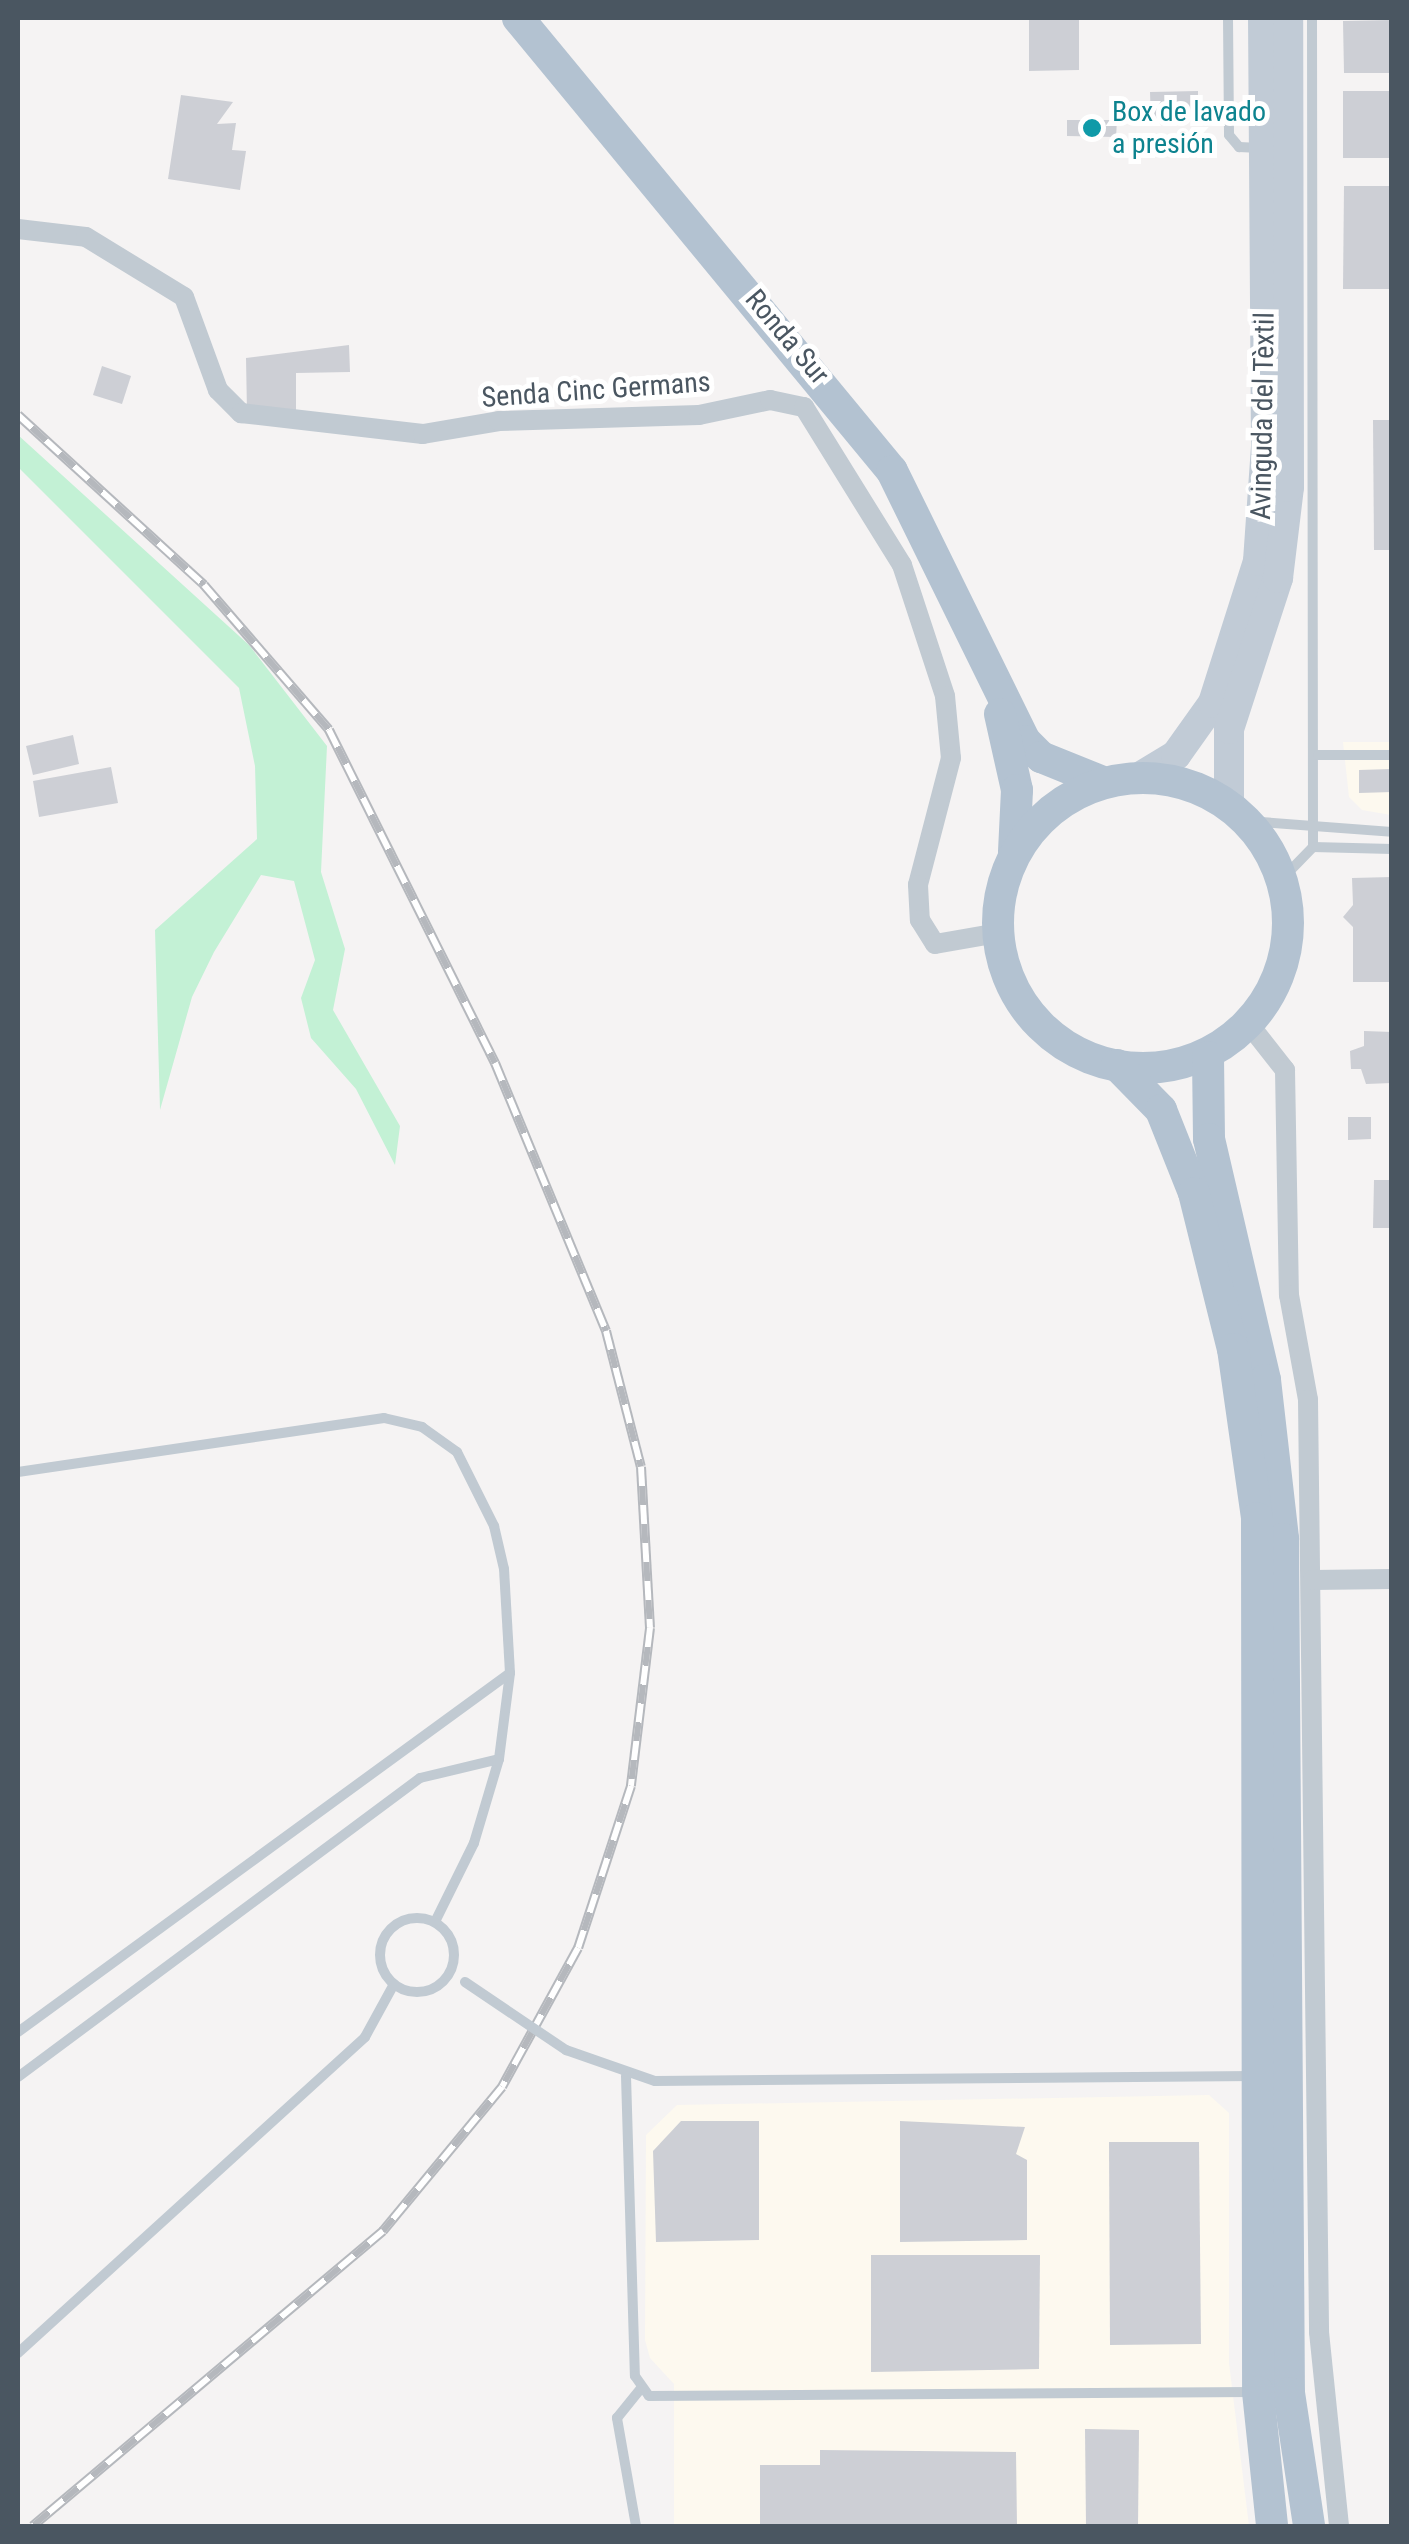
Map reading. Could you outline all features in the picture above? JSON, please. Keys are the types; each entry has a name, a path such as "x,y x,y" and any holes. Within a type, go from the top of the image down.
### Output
{"main road":[{"name":"Ronda Sur","path":"518,18 861,426 922,520 996,694 1017,790 1014,854"},
{"name":"Ronda Sur","path":"996,694 1041,757 1103,782"},
{"path":"1116,1065 1156,1068 1208,1056 1248,1023 1283,955 1281,880 1238,813 1187,784 1141,776 1103,782 1067,798 1014,854 998,933 1006,970 1048,1033 1116,1065 1161,1110 1178,1144 1213,1260 1250,1453 1263,1659 1258,2392 1272,2526"},
{"path":"1208,1056 1209,1139 1265,1380 1284,1539 1289,2393 1309,2526"}],"street":[{"name":"Avinguda del Tèxtil","path":"1141,776 1176,754 1213,702 1258,561 1266,446 1263,18"},
{"name":"Avinguda del Tèxtil","path":"1238,813 1232,714 1278,578 1289,488 1288,18"},
{"name":"Senda Cinc Germans","path":"18,229 86,237 184,297 218,390 240,413 422,434 499,420 699,415 770,400 804,407 902,565 941,677 951,758 918,885 920,920 935,944 998,933"},
{"path":"1248,1023 1277,1054 1288,1090 1289,1295 1308,1400 1314,1580 1319,2332 1339,2526"},
{"path":"1314,1580 1392,1579"}],"lane":[{"path":"1228,18 1228,135 1239,147 1264,148"},
{"path":"1281,880 1313,847 1318,823 1312,18"},
{"path":"1318,755 1392,755"},
{"path":"1238,813 1392,832"},
{"path":"1313,847 1392,850"},
{"path":"18,1472 384,1418 422,1427 457,1452 494,1526 510,1606 510,1673 499,1759 474,1843 435,1922"},
{"path":"18,2032 510,1673"},
{"path":"18,2077 420,1778 499,1759"},
{"path":"411,1918 435,1922 454,1951 449,1974 430,1990 394,1984 381,1964 383,1940 411,1918"},
{"path":"449,1974 566,2050 626,2076 1261,2076"},
{"path":"18,2353 365,2037 394,1984"},
{"path":"626,2076 635,2376 642,2386 672,2400 1258,2392"},
{"path":"636,2526 617,2418 642,2386"}],"shaded area":[{"path":"1343,742 1391,742 1391,815 1362,810 1349,797"},
{"path":"1209,2095 1229,2113 1229,2363 1249,2526 674,2526 674,2384 650,2358 645,2340 646,2135 677,2105"}],"green space":[{"path":"18,435 249,645 327,746 321,872 345,949 333,1010 400,1126 395,1165 356,1089 311,1038 301,998 315,960 294,881 261,875 214,952 192,997 160,1110 155,930 257,839 255,766 239,688 18,467"}],"building":[{"path":"1029,18 1079,18 1079,70 1029,71"},
{"path":"1392,20 1392,73 1344,73 1343,21"},
{"path":"1198,91 1198,120 1151,121 1150,92"},
{"path":"1343,91 1392,91 1392,158 1343,158"},
{"path":"181,95 233,102 217,124 236,123 232,150 246,151 240,190 168,179"},
{"name":"Box de lavado a presión","path":"1067,120 1117,120 1116,137 1067,136"},
{"path":"1344,186 1392,186 1392,289 1343,289"},
{"path":"349,345 350,372 296,373 296,412 247,413 246,358"},
{"path":"102,366 131,376 122,404 93,395"},
{"path":"1373,420 1392,420 1392,550 1374,550"},
{"path":"73,735 79,764 33,775 26,746"},
{"path":"111,767 118,803 39,817 33,781"},
{"path":"1392,769 1392,792 1359,793 1359,770"},
{"path":"1392,877 1392,982 1353,982 1353,927 1343,917 1353,905 1352,878"},
{"path":"1364,1031 1392,1032 1392,1083 1366,1084 1361,1069 1351,1069 1350,1051 1364,1046"},
{"path":"1348,1117 1371,1117 1371,1139 1348,1140"},
{"path":"1374,1180 1392,1180 1392,1228 1373,1228"},
{"path":"681,2121 759,2121 759,2240 656,2242 653,2151"},
{"path":"900,2121 1025,2127 1016,2154 1027,2160 1027,2240 900,2242"},
{"path":"1109,2142 1199,2142 1201,2344 1110,2345"},
{"path":"871,2255 1040,2255 1039,2369 871,2372"},
{"path":"1085,2429 1139,2430 1138,2526 1086,2526"},
{"path":"820,2450 1016,2452 1017,2526 760,2526 760,2465 820,2465"}],"railway":[{"path":"18,415 204,585 329,730 495,1063 606,1331 641,1467 650,1628 631,1786 578,1948 502,2087 383,2231 33,2526"}],"place":[{"name":"Box de lavado a presión","path":"1092,128"}]}
